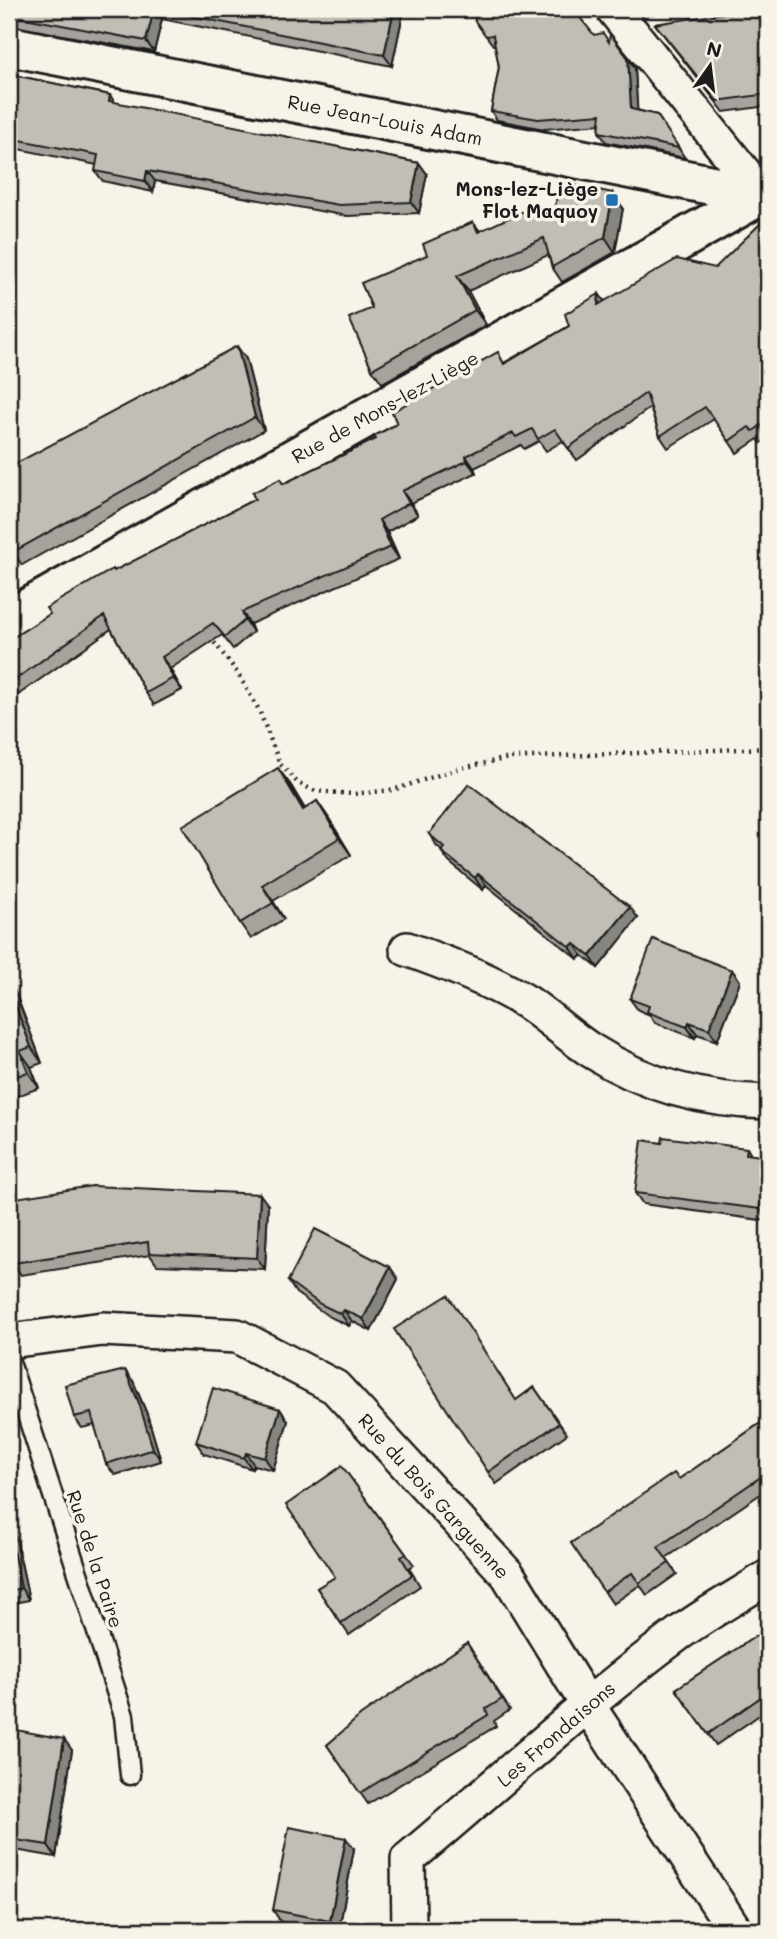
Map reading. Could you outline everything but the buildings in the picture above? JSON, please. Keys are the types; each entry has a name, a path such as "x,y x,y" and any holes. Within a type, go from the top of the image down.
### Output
{"street":[{"path":"613,9 766,195"},
{"name":"Rue Jean-Louis Adam","path":"9,46 766,195"},
{"name":"Rue de Mons-lez-Liège","path":"9,619 766,195"},
{"path":"407,949 453,966 527,1003 590,1049 642,1079 704,1098 768,1102"},
{"name":"Rue du Bois Garguenne","path":"9,1341 103,1329 237,1336 335,1387 508,1575 587,1704 735,1930"},
{"name":"Les Frondaisons","path":"409,1930 408,1859 522,1765 587,1704 680,1632 768,1577"}],"lane":[{"name":"Rue de la Paire","path":"9,1359 124,1716 130,1775"}],"path":[{"path":"203,630 237,672 259,710 280,764 298,783 315,791 352,794 393,790 457,769 509,758 768,748"}],"place":[{"name":"Mons-lez-Liège Flot Maquoy","path":"612,200"}]}
